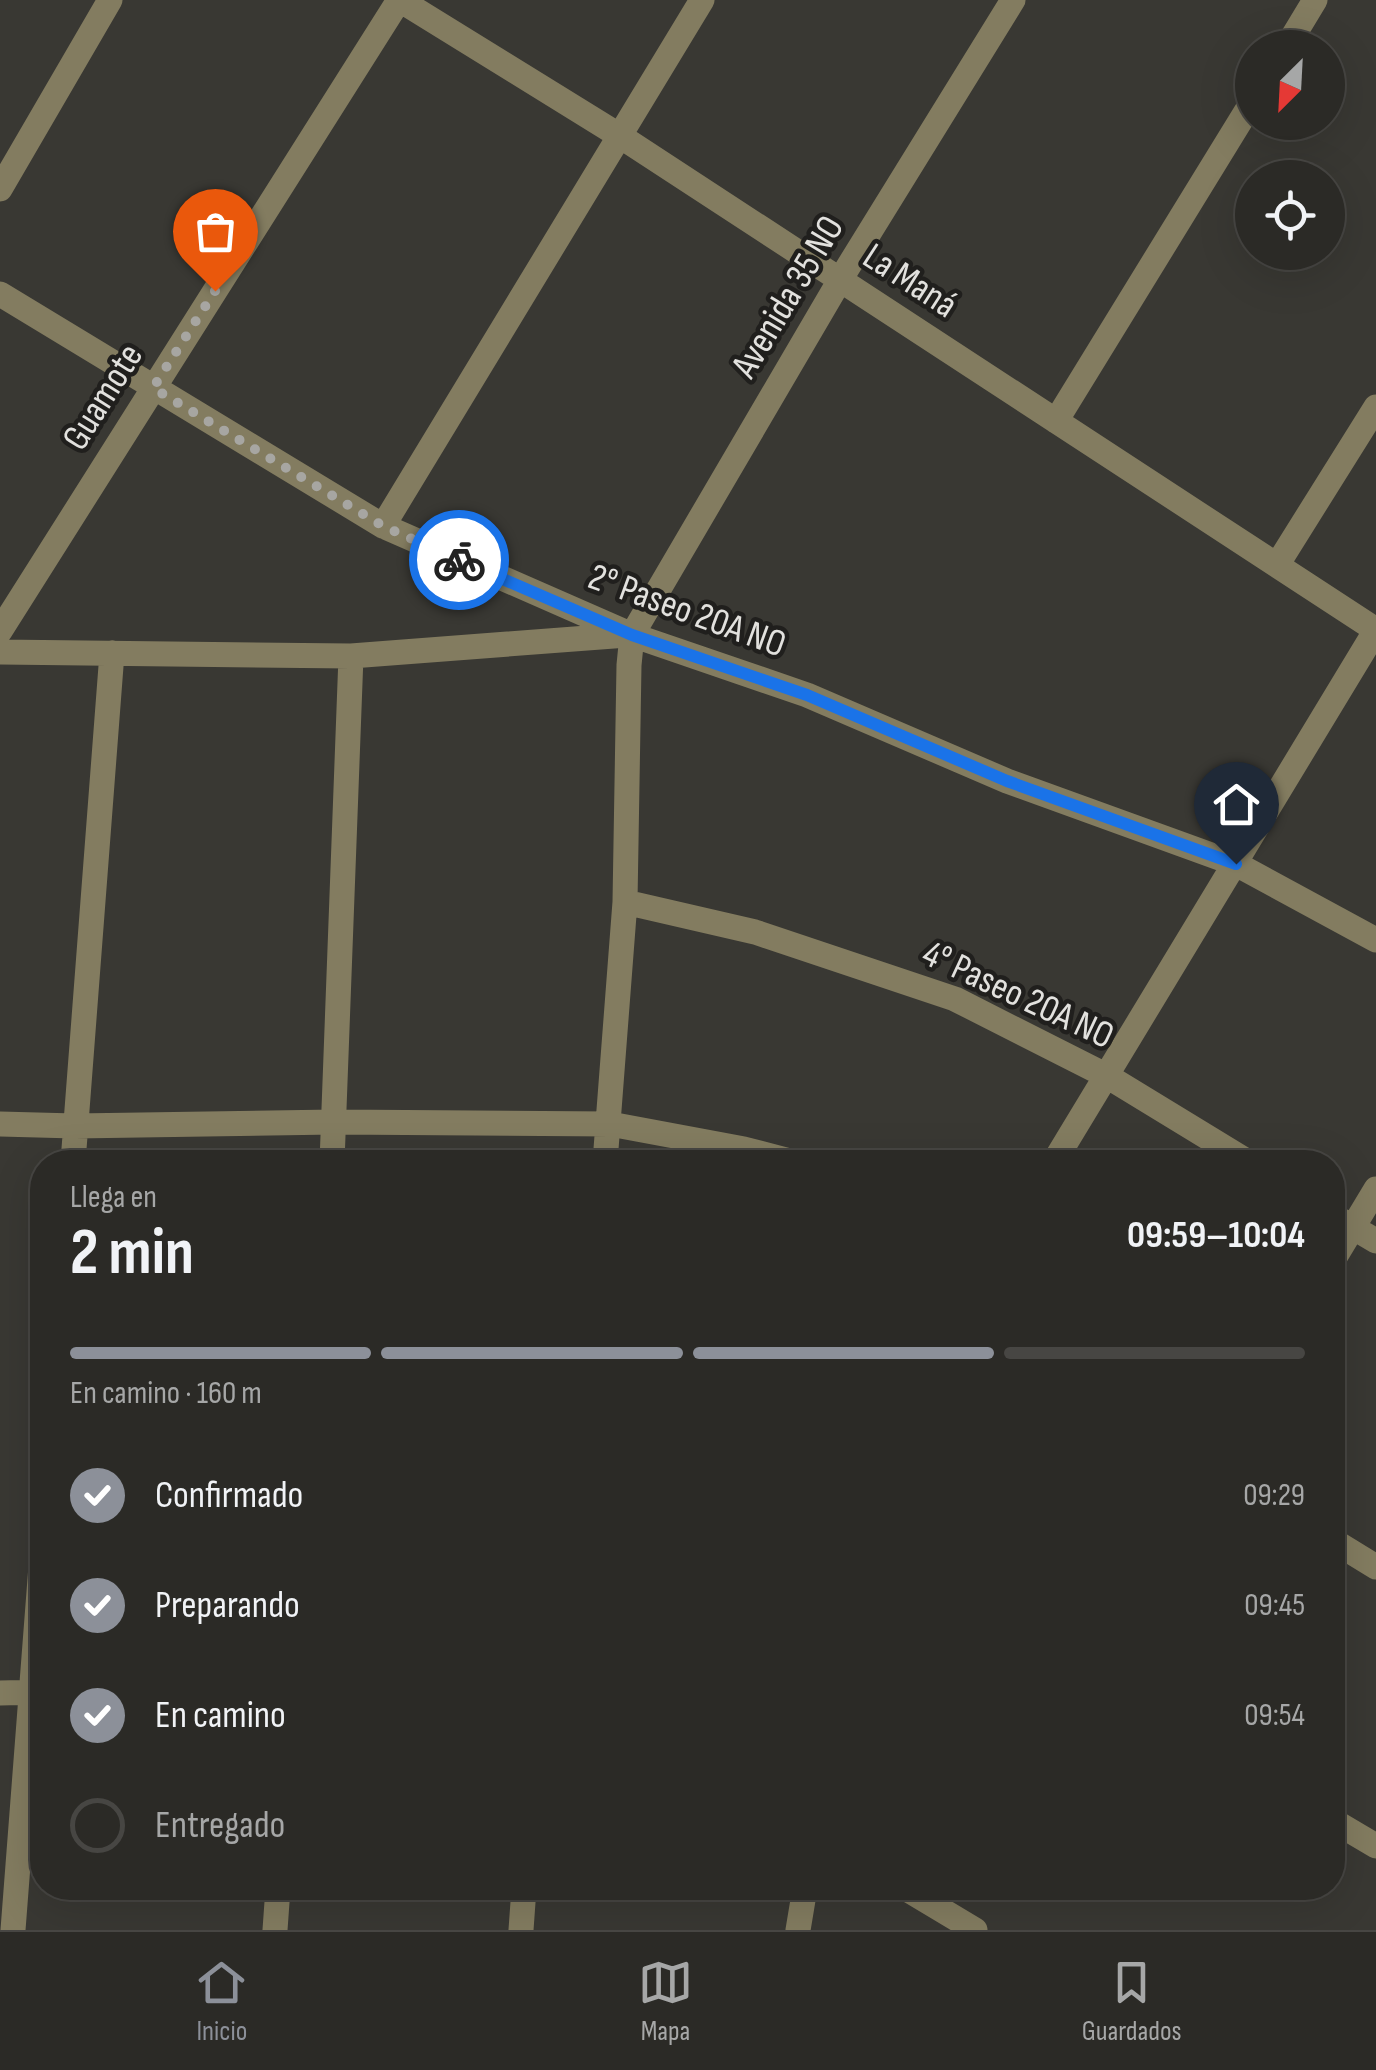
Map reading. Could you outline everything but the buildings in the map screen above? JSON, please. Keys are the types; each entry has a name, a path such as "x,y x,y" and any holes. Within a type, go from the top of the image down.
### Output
{"street":[{"path":"0,189 110,0"},
{"name":"La Maná","path":"400,0 620,136 1376,630"},
{"name":"Guamote","path":"0,631 400,0"},
{"path":"383,526 702,0"},
{"name":"Avenida 35 NO","path":"607,1150 625,902 632,635 840,280 1013,0"},
{"path":"1297,30 1315,0"},
{"path":"1056,421 1235,130"},
{"name":"2° Paseo 20A NO","path":"0,294 383,526 632,635 807,695 1007,781 1236,864 1376,940"},
{"path":"1277,566 1376,407"},
{"path":"1061,1150 1376,630"},
{"path":"0,652 352,656 632,635"},
{"path":"74,1150 112,653"},
{"path":"333,1150 352,656"},
{"name":"4° Paseo 20A NO","path":"625,902 754,932 955,999 1107,1076 1228,1150"},
{"path":"0,1124 610,1124 748,1150"},
{"path":"1345,1219 1376,1188"},
{"path":"1345,1222 1376,1241"},
{"path":"1345,1548 1376,1567"},
{"path":"0,1693 30,1692"},
{"path":"13,1930 30,1761"},
{"path":"1345,1828 1376,1846"},
{"path":"276,1930 277,1900"},
{"path":"521,1930 523,1900"},
{"path":"798,1930 803,1900"},
{"path":"925,1900 975,1930"}],"way so far":[{"path":"215,291 153,388 383,526 459,560"}],"route":[{"path":"459,560 632,635 807,695 1007,781 1236,864"}]}
